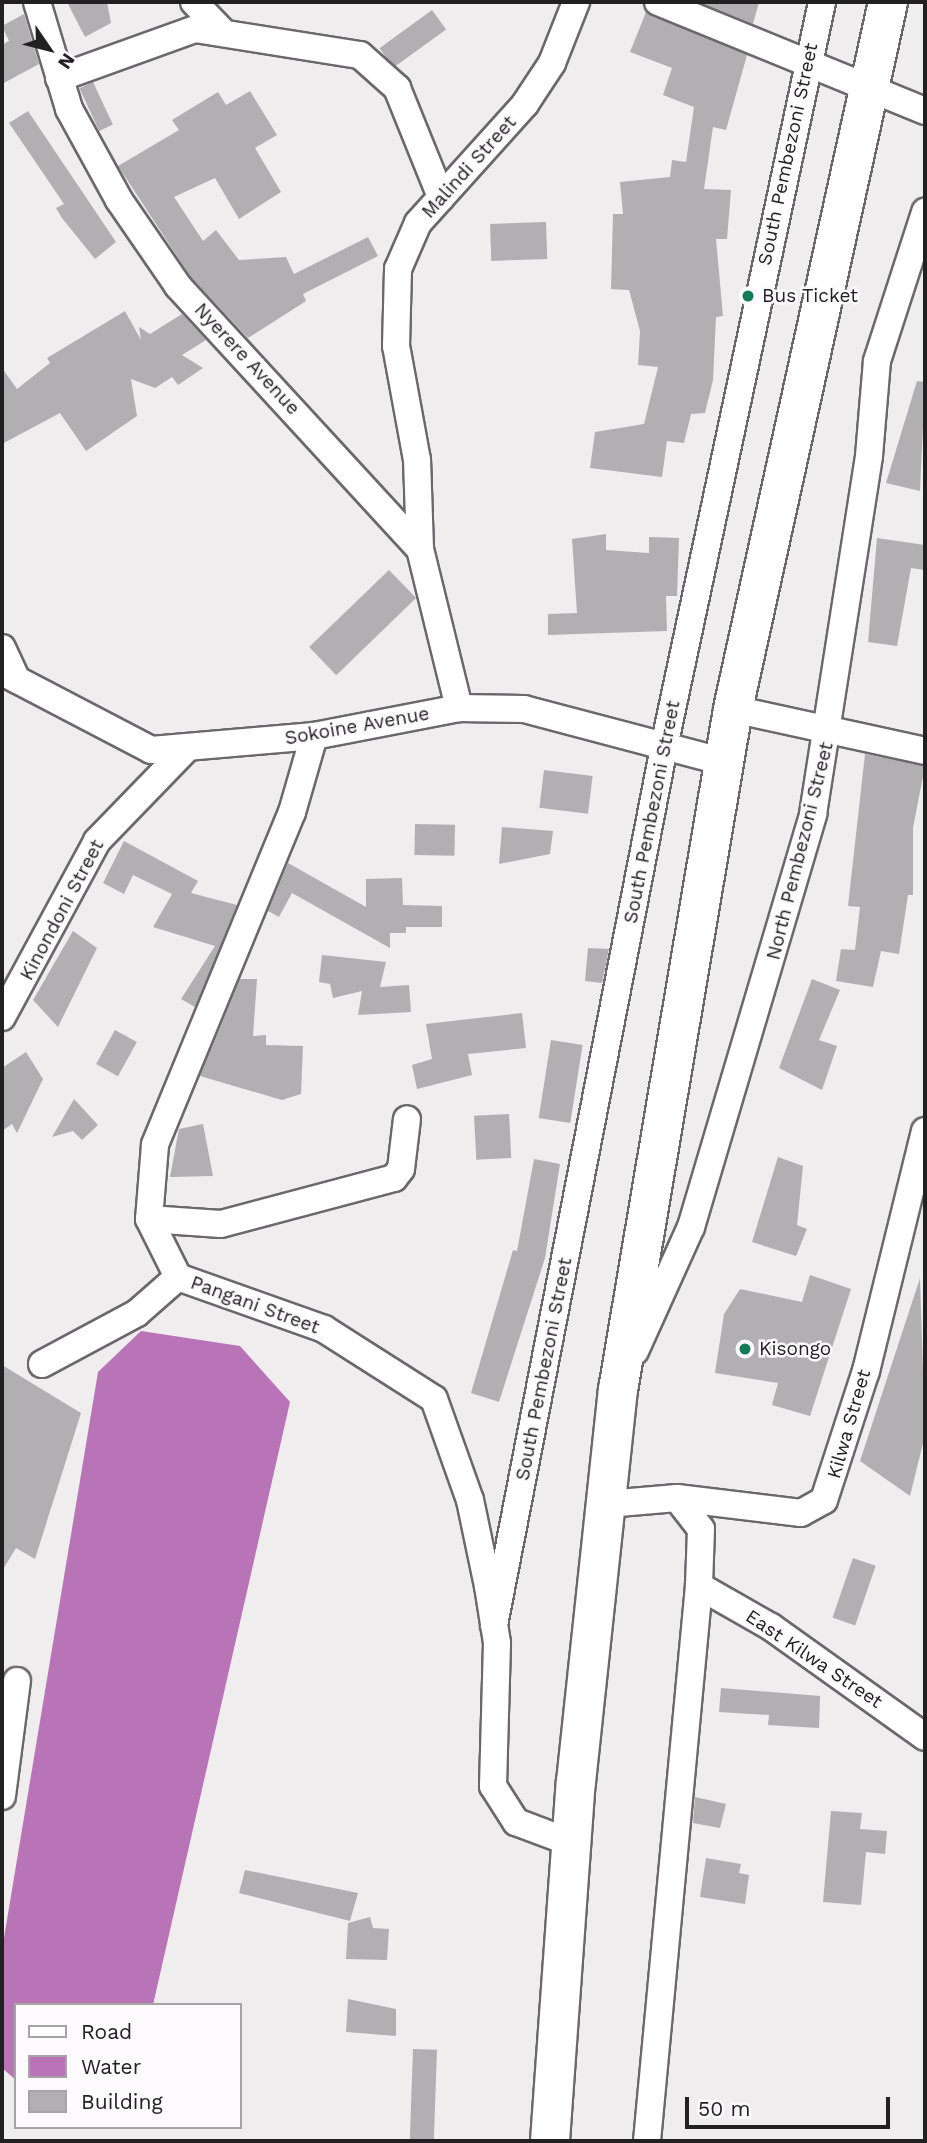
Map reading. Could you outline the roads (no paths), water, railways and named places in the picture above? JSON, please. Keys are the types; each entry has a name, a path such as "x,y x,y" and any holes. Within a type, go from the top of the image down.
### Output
{"highway":[{"path":"550,2141 572,1843 618,1390 733,709 888,2"}],"street":[{"name":"Nyerere Avenue","path":"37,2 59,78 92,154 178,286 420,550 459,708"},
{"path":"194,2 223,32"},
{"name":"Malindi Street","path":"420,550 417,460 394,304 398,269 418,223 525,104 552,63 576,2"},
{"path":"658,2 806,66 925,111"},
{"name":"South Pembezoni Street","path":"494,1625 665,742 806,66 822,2"},
{"path":"59,78 176,33 223,32 359,55 374,64 410,112 441,197"},
{"name":"North Pembezoni Street","path":"618,1390 691,1227 734,1094 791,899 829,733 877,361 925,212"},
{"path":"2,648 9,676"},
{"name":"Sokoine Avenue","path":"9,676 140,746 187,748 314,736 459,708 524,709 665,742 725,762"},
{"path":"733,709 829,733 925,751"},
{"path":"314,736 292,812 155,1145 149,1219 221,1224 394,1178 401,1169 407,1119"},
{"name":"Kinondoni Street","path":"2,1017 97,841 187,748"},
{"name":"Kilwa Street","path":"607,1504 677,1498 801,1513 824,1500 866,1371 925,1131"},
{"name":"Pangani Street","path":"149,1219 178,1277 324,1329 429,1393 470,1500 494,1625 490,1762 496,1795 516,1822 572,1843"},
{"path":"42,1364 137,1313 178,1277"},
{"path":"646,2141 699,1586 701,1529 677,1498"},
{"name":"East Kilwa Street","path":"699,1586 771,1627 925,1737"},
{"path":"2,1796 18,1681"}],"water":[{"path":"141,1331 240,1346 290,1402 153,2003 14,2003 14,2078 2,2068 2,1950 98,1372"}],"place":[{"name":"Bus Ticket","path":"748,296"},
{"name":"Kisongo","path":"745,1349"}]}
